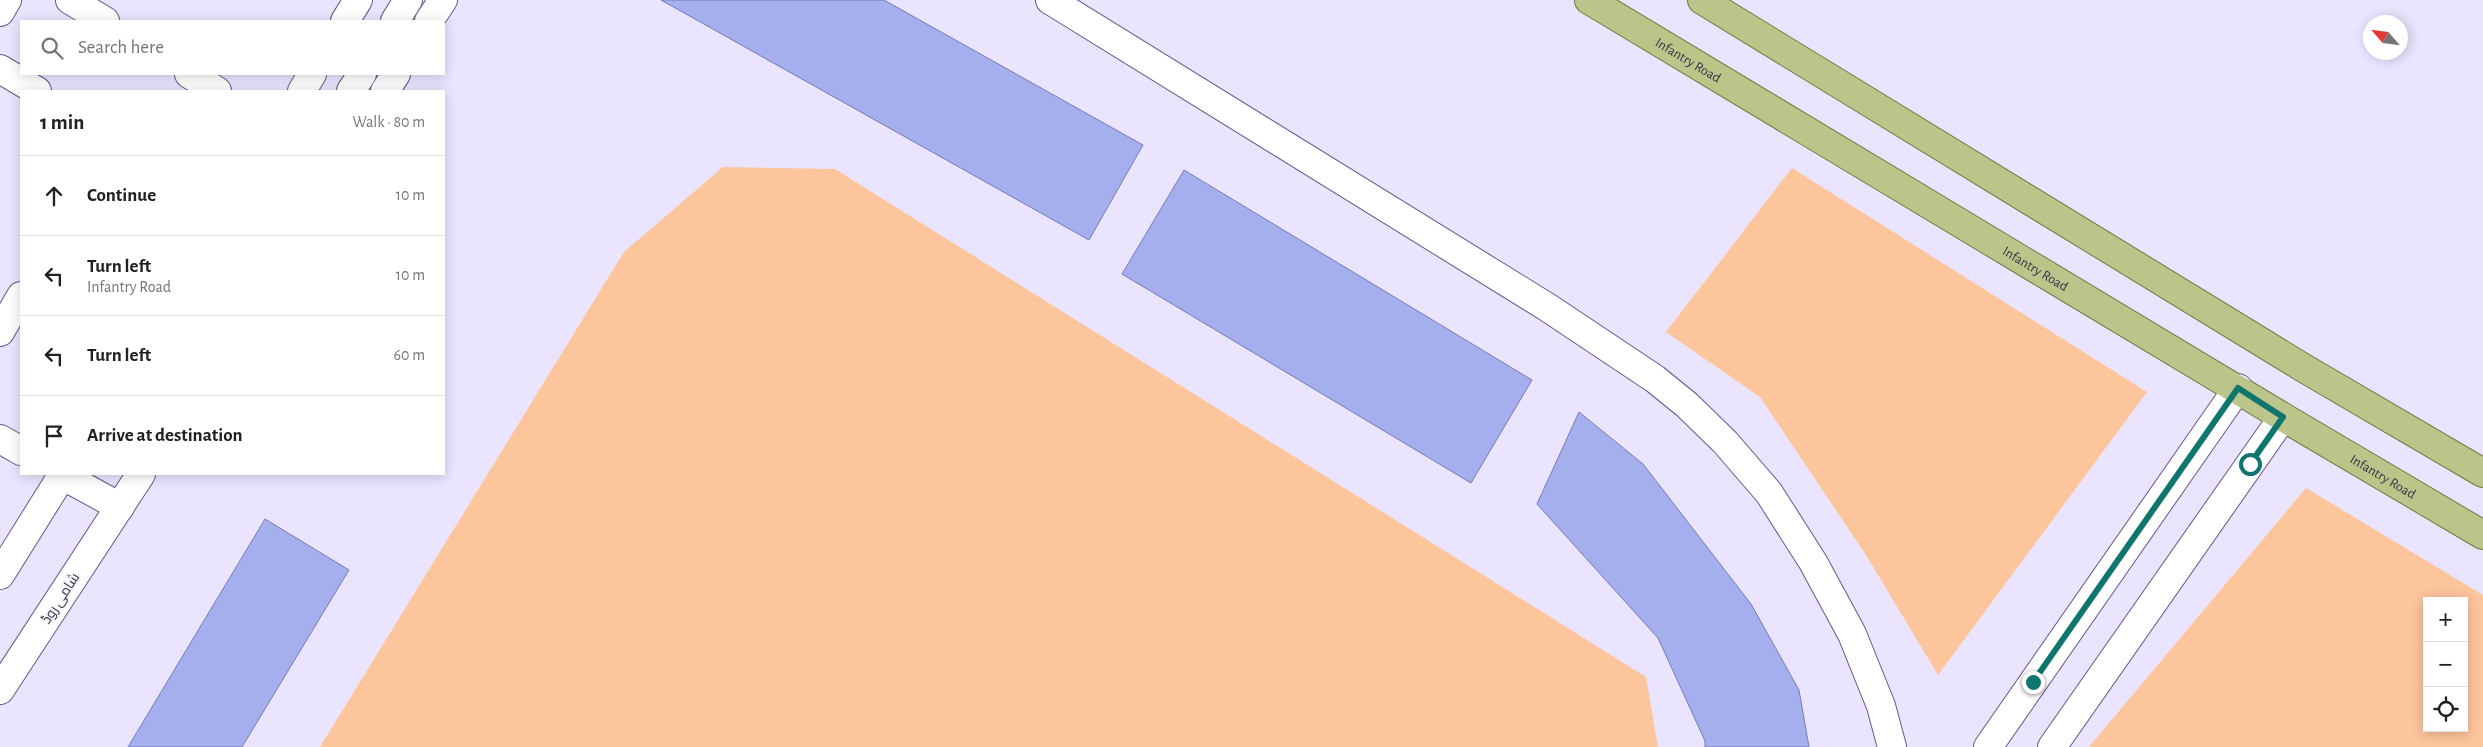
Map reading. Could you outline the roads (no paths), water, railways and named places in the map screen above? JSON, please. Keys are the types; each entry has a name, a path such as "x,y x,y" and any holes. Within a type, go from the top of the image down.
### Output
{"main road":[{"name":"Infantry Road","path":"1589,0 2483,535"},
{"path":"1702,0 2302,367 2483,473"}],"street":[{"path":"0,12 7,0"},
{"path":"70,0 103,20"},
{"path":"346,20 358,0"},
{"path":"396,20 408,0"},
{"path":"430,20 443,0"},
{"path":"1050,0 1547,307 1655,379 1687,405 1724,442 1769,493 1813,562 1852,634 1881,706 1892,747"},
{"path":"0,69 35,90"},
{"path":"191,75 215,90"},
{"path":"303,90 311,75"},
{"path":"353,90 361,75"},
{"path":"386,90 395,75"},
{"path":"0,332 20,298"},
{"path":"1988,747 2238,388"},
{"path":"2052,747 2283,417"},
{"path":"0,439 20,450"},
{"path":"0,575 61,475"},
{"path":"64,475 120,507"},
{"name":"شامی روڈ","path":"0,690 140,475"}]}
